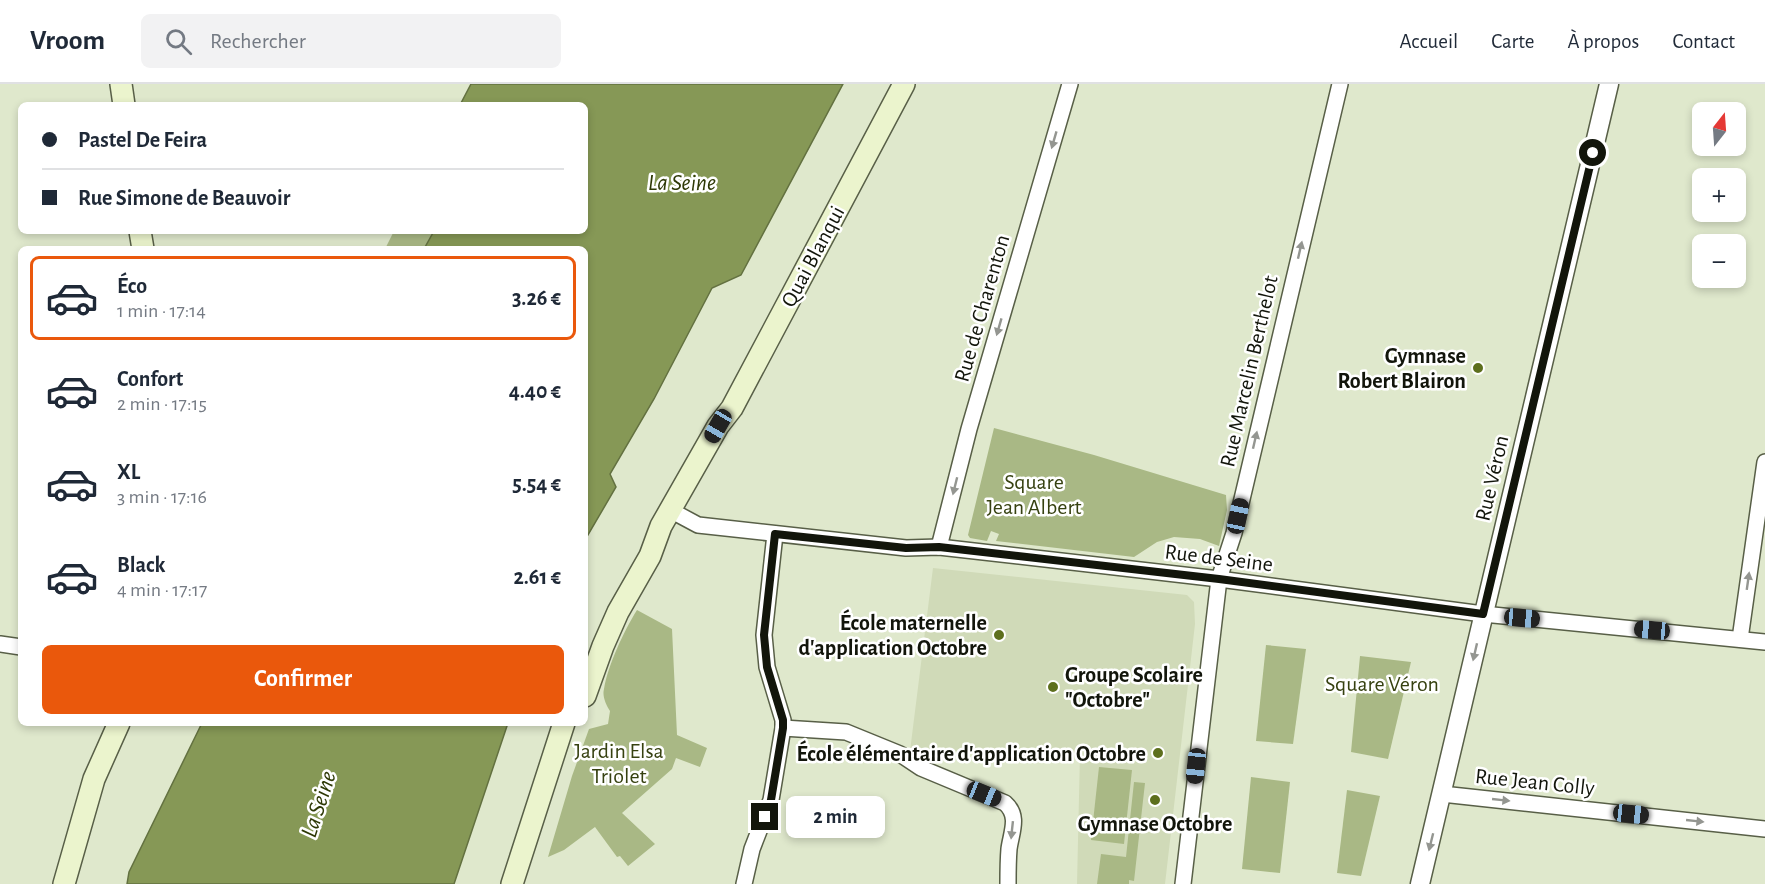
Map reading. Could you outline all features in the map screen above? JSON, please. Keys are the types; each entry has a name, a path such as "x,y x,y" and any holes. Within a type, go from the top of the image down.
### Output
{"main road":[{"path":"121,84 124,102"},
{"name":"Quai Blanqui","path":"718,426 719,411 739,371 894,84"},
{"name":"Quai Blanqui","path":"588,688 618,612 650,556 665,518 718,426 732,408 904,84"},
{"name":"Quai Blanqui","path":"588,652 598,627 641,546 665,518"},
{"path":"64,884 94,779 118,726"},
{"path":"512,884 563,726"},
{"path":"524,884 575,726"}],"street":[{"name":"Rue de Charenton","path":"939,547 969,429 1070,84"},
{"name":"Rue Marcelin Berthelot","path":"1183,884 1219,579 1234,533 1340,84"},
{"name":"Rue Véron","path":"1420,884 1609,84"},
{"path":"1740,639 1765,462"},
{"name":"Rue de Seine","path":"665,518 698,525 775,534 906,548 939,547 1219,579 1483,614 1765,642"},
{"path":"744,884 752,849 771,800 783,728 783,720 767,667 764,635 775,534"},
{"path":"0,644 18,647"},
{"path":"783,728 846,732 900,754 921,768 1005,803 1011,808 1013,816 1008,884"},
{"name":"Rue Jean Colly","path":"1442,794 1765,829"}],"shaded area":[{"name":"Groupe Scolaire \"Octobre\"","path":"933,568 1187,595 1194,602 1195,624 1165,884 1077,884 1080,754 910,751"}],"green space":[{"path":"392,234 432,234 426,246 386,246"},
{"name":"Square Jean Albert","path":"994,428 1094,455 1226,495 1227,510 1219,546 1200,539 1174,537 1157,542 1134,557 996,541 999,534 991,531 987,541 970,538 968,535"},
{"name":"Jardin Elsa Triolet","path":"637,610 672,629 677,735 707,748 700,767 676,758 672,769 622,813 655,844 628,866 620,856 617,857 595,827 564,850 548,857 572,776 589,729 608,724 610,711 604,695 606,680 617,648"},
{"path":"1266,645 1306,649 1293,744 1256,741"},
{"name":"Square Véron","path":"1360,656 1411,662 1388,759 1351,752"},
{"path":"1099,767 1132,770 1124,844 1091,840"},
{"path":"1251,777 1290,782 1280,873 1242,869"},
{"path":"1134,782 1145,783 1134,881 1129,880 1129,884 1097,884 1101,854 1126,857"},
{"path":"1347,790 1380,796 1361,876 1337,873"}],"water":[{"name":"La Seine","path":"471,84 843,84 741,275 712,288 654,399 610,474 616,487 588,535 588,246 426,246 432,234 588,234 588,102 462,102"},
{"name":"La Seine","path":"201,726 507,726 454,884 127,884 129,872"}],"place":[{"name":"Gymnase Robert Blairon","path":"1478,368"},
{"name":"École maternelle d'application Octobre","path":"999,635"},
{"name":"Groupe Scolaire \"Octobre\"","path":"1053,687"},
{"name":"École élémentaire d'application Octobre","path":"1158,753"},
{"name":"Gymnase Octobre","path":"1155,800"}],"route":[{"path":"765,817 771,800 783,728 783,720 767,667 764,635 775,534 906,548 939,547 1219,579 1483,614 1593,153"}]}
